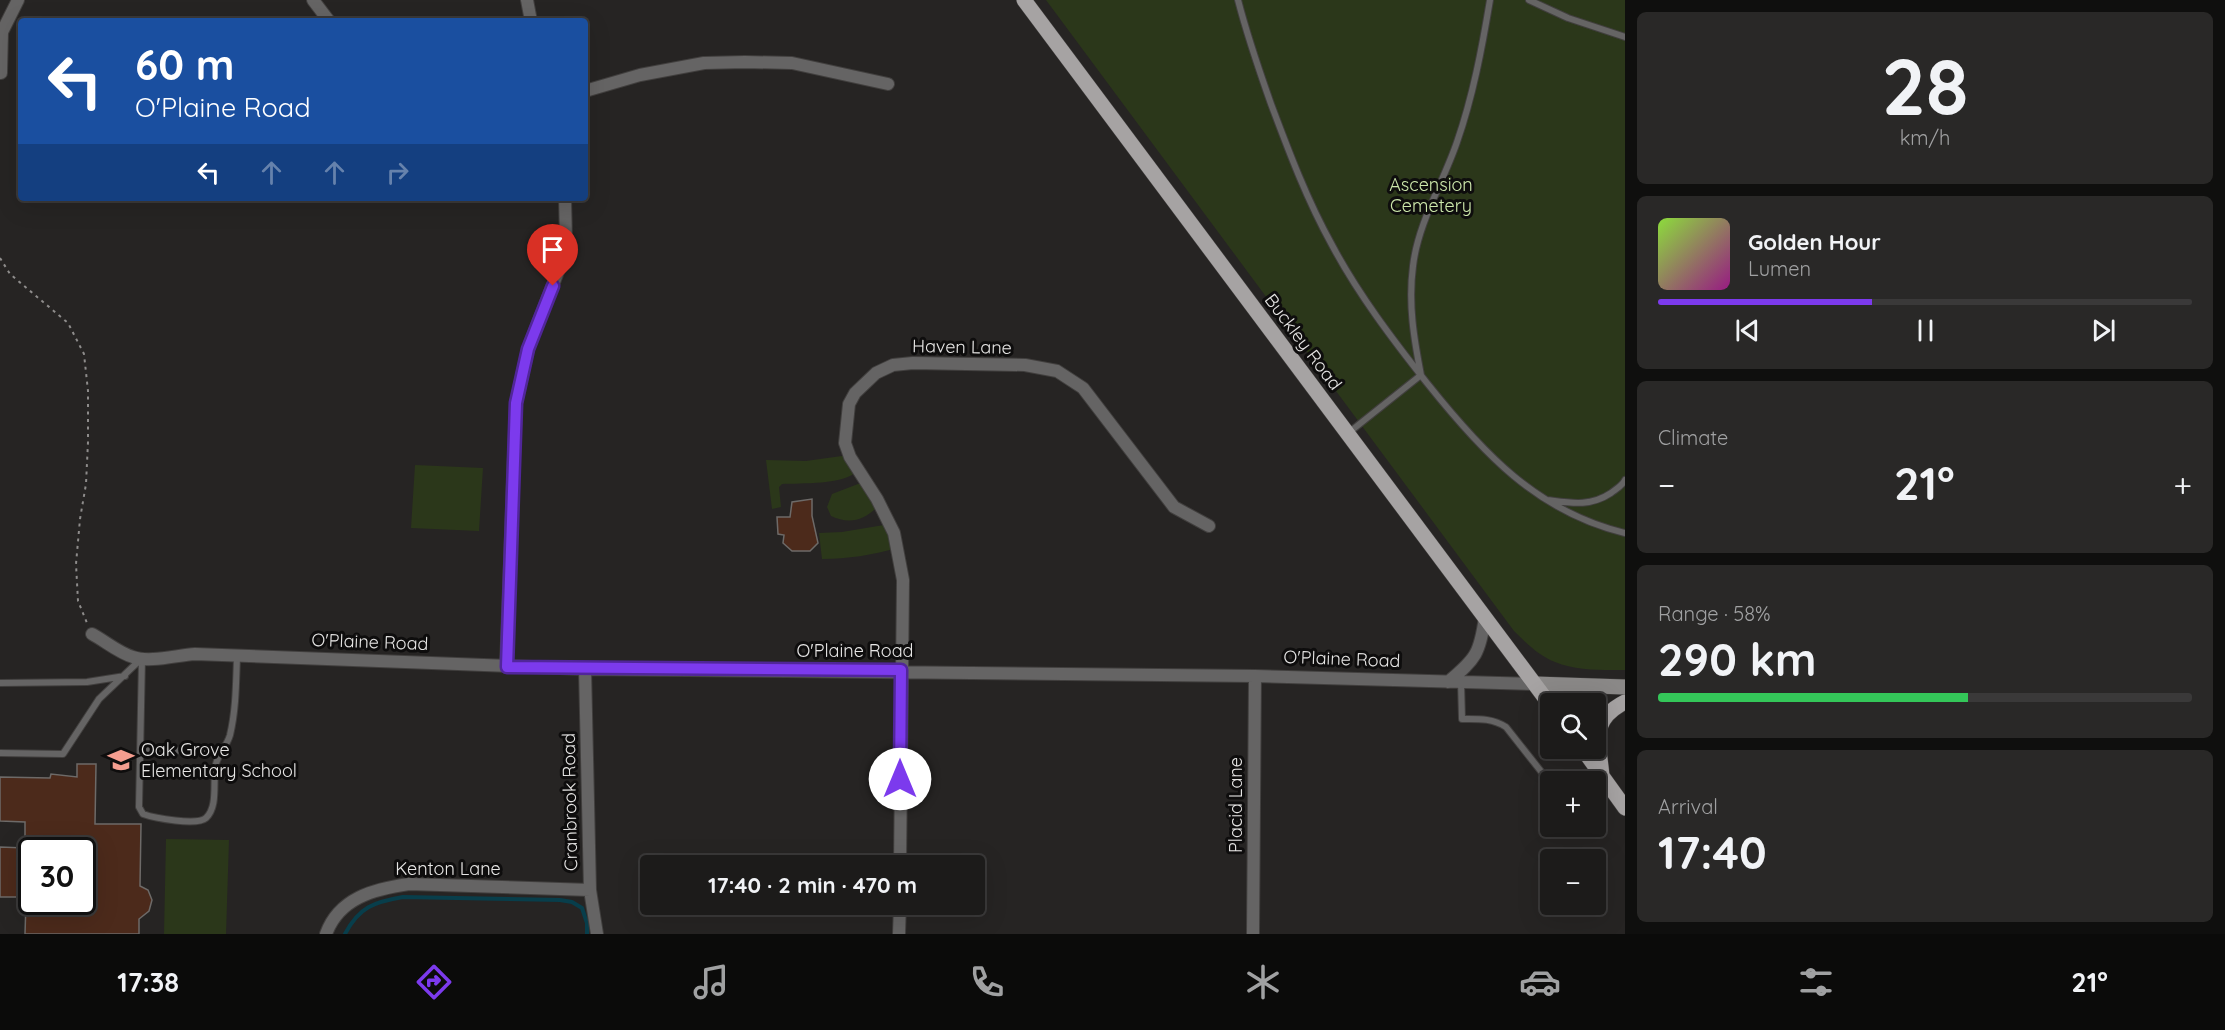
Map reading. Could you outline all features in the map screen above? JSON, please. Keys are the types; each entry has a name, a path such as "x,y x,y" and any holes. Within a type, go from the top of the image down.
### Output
{"main road":[{"name":"Buckley Road","path":"1024,0 1542,693"},
{"name":"O'Plaine Road","path":"1535,684 1625,687"},
{"path":"1602,771 1599,727 1608,712 1625,702"},
{"path":"1606,782 1625,808"}],"street":[{"path":"1,73 2,32 18,0"},
{"path":"313,0 326,18"},
{"path":"527,0 530,18"},
{"path":"588,90 640,75 704,63 735,62 792,63 888,84"},
{"path":"507,667 516,403 528,349 561,264 566,240 565,201"},
{"name":"Haven Lane","path":"900,855 903,580 894,533 878,499 850,457 845,443 849,404 865,382 893,365 913,363 1025,366 1057,371 1083,388 1174,507 1209,526"},
{"path":"1448,682 1475,657 1482,642 1485,617"},
{"name":"O'Plaine Road","path":"92,634 134,658 153,660 195,654 585,669 901,670 1255,676 1535,684"},
{"name":"Cranbrook Road","path":"585,669 590,890 597,934"},
{"name":"Placid Lane","path":"1253,934 1255,676"},
{"name":"Kenton Lane","path":"326,934 330,924 344,907 364,894 409,884 590,890"},
{"path":"899,934 900,915"}],"lane":[{"path":"1238,0 1290,155 1332,247 1361,294 1450,413 1510,474 1545,500 1580,519 1602,528 1625,533"},
{"path":"1421,375 1410,307 1413,264 1419,240 1457,141 1479,62 1490,0"},
{"path":"1529,0 1568,18 1625,37"},
{"path":"1347,434 1421,375"},
{"path":"1545,500 1584,504 1602,499 1623,484 1625,480"},
{"path":"142,658 139,807 143,814 152,818 194,821 204,820 211,812 216,762 229,738 232,721 237,657"},
{"path":"0,753 63,754 99,699 142,658"},
{"path":"0,683 87,682 126,675"},
{"path":"1461,682 1461,719 1485,719 1496,721 1506,727 1541,771"},
{"path":"141,749 222,752"}],"path":[{"path":"0,258 10,274 68,323 84,354 88,391 88,442 86,484 76,564 78,602 92,634"}],"green space":[{"name":"Ascension Cemetery","path":"1046,0 1625,0 1625,670 1590,669 1563,665 1538,653 1514,631"},
{"path":"849,455 857,471 851,476 833,481 782,484 779,487 781,507 772,509 766,460 806,461"},
{"path":"415,465 483,468 479,531 411,528"},
{"path":"867,483 880,504 875,509 863,517 851,520 831,516 827,507 832,494"},
{"path":"890,524 897,548 860,556 822,559 819,533 842,532"},
{"path":"166,839 229,840 226,934 164,934"}],"building":[{"path":"812,499 812,516 818,543 810,551 792,551 783,543 784,535 778,534 777,517 790,517 792,502"},
{"path":"77,764 96,764 95,824 141,824 140,886 148,890 152,900 149,911 139,919 139,934 25,934 26,915 96,915 96,837 25,837 25,822 0,821 0,777 50,778 51,774 77,777"},
{"path":"0,847 18,848 18,897 0,897"}],"waterway":[{"path":"345,934 350,925 368,907 403,897 572,902 582,908 587,923 587,934"}],"place":[{"name":"Oak Grove Elementary School","path":"121,760"}],"route":[{"path":"553,286 528,349 516,403 507,667 901,670 900,779"}]}
